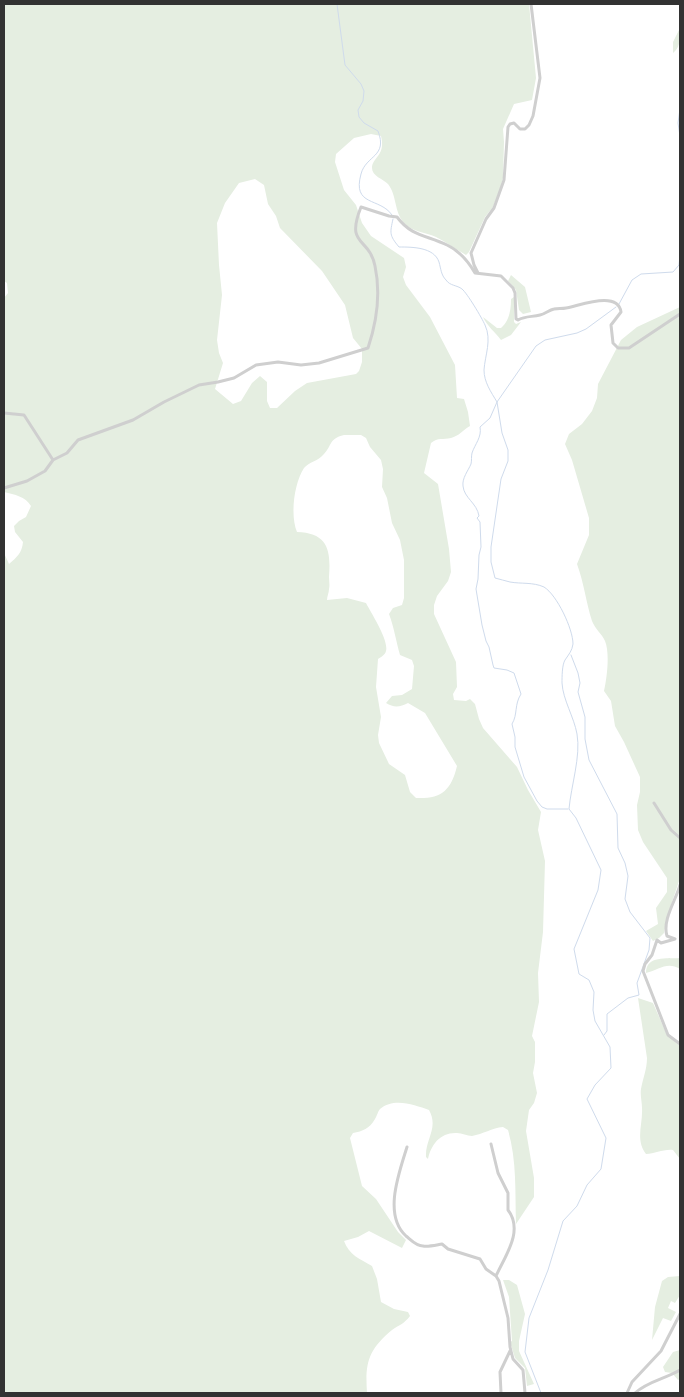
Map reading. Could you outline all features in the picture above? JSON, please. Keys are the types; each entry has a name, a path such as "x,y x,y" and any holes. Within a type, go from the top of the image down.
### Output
{"street":[{"path":"479,274 471,253 486,219 494,208 504,180 508,127 514,123 520,129 525,129 529,125 533,116 539,88 540,70 531,4"},
{"path":"4,488 27,481 45,471 53,460 67,453 78,440 133,420 199,385 234,378 256,365 278,362 301,365 319,363 368,348 378,316 377,280 375,265 370,253 359,240 354,229 361,207 398,217 404,227 412,232 448,245 460,253 475,273 500,276 513,288 516,302 516,320 539,315 556,308 605,300 615,303 621,308 622,312 611,325 613,343 618,348 629,348 680,314"},
{"path":"4,413 24,415 53,460"},
{"path":"654,803 671,830 680,838"},
{"path":"680,885 666,928 666,934 675,939 661,943 657,940 652,955 645,964 643,971 668,1035 680,1044"},
{"path":"491,1144 498,1173 508,1193 508,1210 513,1217 514,1223 510,1250 496,1276"},
{"path":"407,1147 394,1206 394,1215 400,1229 415,1244 423,1247 442,1244 448,1249 480,1259 486,1269 496,1276 499,1280 508,1318 510,1350 513,1359 523,1370 525,1393"},
{"path":"628,1393 632,1382 661,1351 680,1314"},
{"path":"502,1393 500,1372 510,1350"},
{"path":"635,1393 648,1383 670,1376 680,1370"}],"shaded area":[{"path":"4,4 529,4 536,78 532,100 514,104 503,129 503,178 500,189 493,207 485,217 466,255 436,237 407,226 401,219 391,188 372,171 374,161 382,148 381,136 371,134 354,138 336,154 335,162 344,190 356,205 362,223 371,236 404,258 406,267 403,277 406,285 430,317 455,365 457,398 464,399 470,426 454,437 438,439 431,443 424,473 438,484 451,572 448,581 437,596 434,614 456,662 457,687 453,694 454,700 466,701 470,699 475,704 483,728 517,767 541,812 538,830 545,861 543,932 538,973 539,1002 532,1036 535,1042 533,1073 537,1093 534,1103 529,1110 526,1131 534,1178 534,1197 516,1224 513,1153 508,1130 503,1127 472,1136 457,1133 446,1135 434,1144 428,1159 426,1151 433,1122 429,1110 411,1104 392,1103 380,1109 368,1127 353,1133 350,1138 362,1186 376,1199 398,1232 406,1240 402,1248 369,1231 344,1241 352,1253 372,1266 377,1279 381,1302 394,1309 408,1312 410,1316 404,1323 384,1337 373,1351 368,1365 367,1393 4,1393 4,553 9,564 20,552 23,542 15,532 14,526 26,517 31,506 23,498 4,492 4,298 8,293 7,283 4,281","holes":["255,179 264,185 268,204 276,216 280,228 322,271 345,305 353,338 362,349 362,362 356,374 307,383 295,391 277,408 270,408 267,401 267,382 260,376 252,383 241,401 233,404 215,389 223,363 217,340 222,295 217,223 225,203 239,183","344,435 361,435 366,438 370,447 381,460 383,469 382,487 387,498 392,523 400,540 404,560 404,598 402,605 393,608 389,614 400,655 412,660 414,666 412,689 402,695 392,696 386,703 392,706 408,703 425,713 457,766 452,782 444,792 432,797 416,798 410,792 405,775 389,764 379,743 378,735 381,717 376,687 378,659 386,651 385,640 379,627 366,603 347,598 327,600 329,586 328,551 321,540 307,533 297,532 295,525 294,500 298,482 304,468 321,457 335,438"]},
{"path":"680,28 679,45 673,53 673,42"},
{"path":"511,275 525,287 531,312 523,314 519,310 516,290 508,281"},
{"path":"514,297 514,322 516,324 521,322 511,335 501,340 483,317 497,328 501,328 508,319 511,299"},
{"path":"680,307 680,878 667,917 664,933 653,941 646,931 658,924 656,908 667,892 667,878 643,842 638,830 637,805 640,792 640,777 615,726 611,701 604,691 608,666 607,646 604,638 592,621 577,564 589,535 589,518 572,460 565,444 569,434 582,424 592,411 597,398 598,384 621,340 637,327"},
{"path":"664,958 680,958 680,969 667,966 646,973 649,963 653,961"},
{"path":"638,998 653,1003 667,1035 680,1046 680,1159 673,1150 646,1154 641,1143 641,1091 647,1058"},
{"path":"680,1276 680,1295 675,1303 671,1301 668,1308 676,1312 671,1321 663,1318 652,1340 655,1307 662,1281 668,1277"},
{"path":"503,1280 509,1280 517,1285 525,1314 519,1341 519,1351 534,1384 527,1386 525,1368 515,1358 510,1342 512,1341 509,1297"},
{"path":"680,1350 680,1379 678,1380 672,1373 665,1372 663,1367 673,1352"}],"waterway":[{"path":"337,4 345,65 361,84 364,91 363,101 358,110 359,117 364,123 378,131 380,140 378,151 367,163 361,174 360,192 364,197 387,209 392,215"},
{"path":"680,109 678,123 680,136"},
{"path":"393,219 391,228 393,240 399,247 422,249 432,253 439,262 444,278 464,291 471,300 487,331 488,342 484,374 488,387 497,402 490,418 480,427 480,434 472,453 471,464 463,483 466,494 478,511 479,516 477,518 480,522 481,547 476,589 482,625 494,668 514,673 521,694 517,702 512,724 515,747 524,777 542,807 547,809 568,809"},
{"path":"619,304 632,280 641,274 673,272 679,265 680,255"},
{"path":"541,1393 525,1352 529,1318 548,1270 563,1221 577,1206 587,1185 601,1169 606,1138 587,1099 595,1085 611,1068 610,1047 595,1021 593,1010 594,992 589,980 579,974 574,949 598,890 601,870 576,818 569,809 578,743 576,728 564,696 562,678 564,662 573,646 572,638 567,621 559,605 544,587 495,578 491,562 491,547 501,479 508,461 508,450 502,433 497,402 536,346 545,340 577,333 586,329 616,307"},
{"path":"571,655 580,683 578,692 585,717 585,739 589,760 617,814 618,848 625,863 628,876 625,899 630,912 650,938 649,950 637,983 639,995 628,998 607,1014 607,1031 604,1035"}]}
